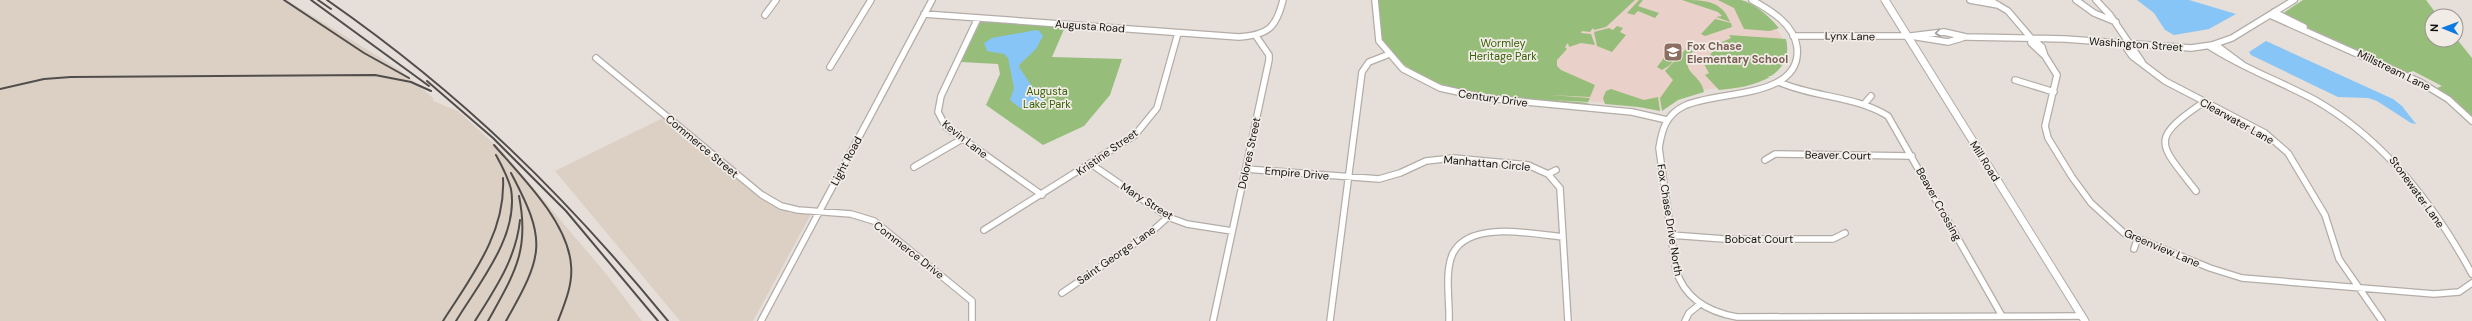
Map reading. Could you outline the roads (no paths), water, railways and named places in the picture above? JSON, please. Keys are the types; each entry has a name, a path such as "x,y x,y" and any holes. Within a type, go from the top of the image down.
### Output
{"street":[{"path":"765,15 776,0"},
{"path":"830,67 871,0"},
{"name":"Light Road","path":"761,321 932,0"},
{"path":"1256,36 1267,32 1278,22 1283,0"},
{"name":"Century Drive","path":"1375,0 1373,25 1377,39 1387,55 1402,68 1428,83 1474,97 1639,112 1667,120"},
{"name":"Fox Chase Drive North","path":"1752,0 1782,21 1793,36 1797,56 1793,67 1779,82 1747,93 1705,98 1691,102 1680,108 1667,120 1660,133 1659,148 1671,235 1680,283 1685,292 1700,304 1720,314 1742,317 2002,316 2083,318"},
{"name":"Mill Road","path":"1885,0 1909,36 2083,318"},
{"path":"1970,0 1998,5"},
{"path":"1989,0 2014,16 2032,38"},
{"path":"2076,0 2094,13 2116,22"},
{"name":"Clearwater Lane","path":"2096,0 2109,11 2128,44 2127,49 2132,56 2142,62 2165,81 2264,134 2288,153 2325,215 2339,259 2382,321"},
{"name":"Washington Street","path":"1909,36 1915,34 1944,32 1966,37 2032,38 2173,48 2212,45 2232,38 2294,0"},
{"name":"Augusta Road","path":"924,14 1178,33 1239,37 1256,36"},
{"name":"Millstream Lane","path":"2272,14 2434,89 2460,108 2472,121"},
{"name":"Kevin Lane","path":"978,18 937,107 940,121 962,139 1042,195"},
{"name":"Kristine Street","path":"984,230 1042,195 1135,135 1157,108 1178,33"},
{"name":"Dolores Street","path":"1213,321 1269,60 1269,55 1256,36"},
{"name":"Lynx Lane","path":"1793,36 1909,36"},
{"name":"Washington Street","path":"1909,36 1948,42 1966,37"},
{"name":"Greenview Lane","path":"2032,38 2031,43 2045,56 2058,75 2045,126 2048,138 2103,218 2112,226 2138,240 2242,278 2360,288"},
{"name":"Stonewater Lane","path":"2212,45 2209,46 2227,59 2243,65 2340,114 2386,151 2409,177 2472,274"},
{"path":"1330,321 1362,72 1369,62 1387,55"},
{"name":"Commerce Street","path":"596,58 762,195 781,206 819,211"},
{"path":"2015,80 2054,92"},
{"name":"Beaver Crossing","path":"1779,82 1805,94 1852,99 1866,103 1881,111 1893,122 2002,316"},
{"path":"1866,103 1871,96"},
{"path":"2196,191 2165,148 2163,138 2165,131 2171,124 2204,102"},
{"path":"914,167 962,139"},
{"name":"Beaver Court","path":"1765,160 1775,154 1912,156"},
{"name":"Manhattan Circle","path":"1349,178 1379,179 1400,173 1426,161 1453,158 1528,165 1548,174 1560,188 1568,321"},
{"name":"Mary Street","path":"1091,164 1168,217 1197,226 1232,231"},
{"name":"Empire Drive","path":"1246,169 1349,178"},
{"path":"1548,174 1556,170"},
{"name":"Commerce Drive","path":"819,211 851,214 874,221 972,301 972,321"},
{"name":"Saint George Lane","path":"1062,293 1150,233 1168,217"},
{"path":"1449,321 1451,262 1454,252 1469,237 1493,231 1563,237"},
{"name":"Bobcat Court","path":"1671,235 1724,240 1833,239 1845,233"},
{"path":"2134,249 2138,240"},
{"path":"2360,288 2453,294 2465,291 2472,283"},
{"path":"1685,321 1689,313 1700,304"}],"water":[{"path":"2137,0 2189,0 2236,14 2209,29 2174,35 2165,30 2154,13"},
{"path":"1036,30 1043,36 1036,49 1020,64 1019,67 1031,85 1044,96 1044,101 1039,106 1020,108 1010,100 1014,88 1008,58 1004,54 987,51 984,43 992,38"},
{"path":"2266,41 2393,99 2402,106 2416,124 2411,123 2377,101 2368,98 2338,97 2251,55 2249,52"}],"railway":[{"path":"284,0 364,53 409,78"},
{"path":"311,0 429,86"},
{"path":"318,0 331,9"},
{"path":"327,0 423,72 467,109 509,148 590,230 668,321"},
{"path":"0,89 44,79 71,77 375,75 411,82 431,91"},
{"path":"427,81 493,138 566,211 658,321"},
{"path":"494,145 542,200 562,232 568,249 571,265 571,279 568,293 558,321"},
{"path":"456,321 486,275 503,241 509,224 512,207 511,189 507,176 496,155"},
{"path":"506,321 528,279 534,263 536,247 535,232 531,215 511,173"},
{"path":"443,321 465,288 485,254 493,236 499,217 503,178"},
{"path":"488,321 512,275 521,247 522,215 519,196"},
{"path":"475,321 504,273 514,248 520,220"}],"place":[{"name":"Fox Chase Elementary School","path":"1673,52"}],"park label":[{"name":"Wormley Heritage Park","path":"1503,49"},
{"name":"Augusta Lake Park","path":"1047,97"}]}
